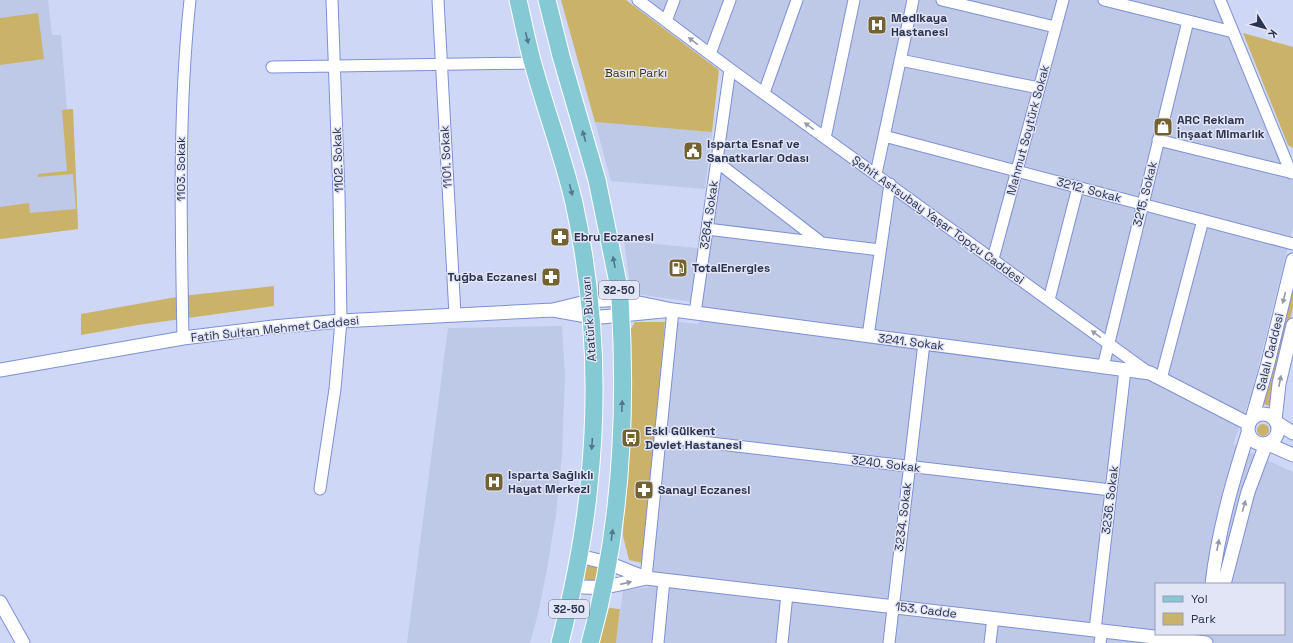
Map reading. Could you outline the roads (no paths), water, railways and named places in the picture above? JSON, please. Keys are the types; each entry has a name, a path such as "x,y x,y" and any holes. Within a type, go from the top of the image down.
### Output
{"main road":[{"name":"Atatürk Bulvarı","path":"518,0 533,63 574,203 591,309 593,438 589,486 574,586 560,643"},
{"name":"32-50","path":"547,0 561,56 597,180 620,298 622,396 618,485 608,563 590,643"}],"street":[{"name":"1103. Sokak","path":"183,338 181,178 182,125 185,47 190,0"},
{"name":"1102. Sokak","path":"320,489 335,389 341,321 339,195 332,0"},
{"name":"1101. Sokak","path":"438,0 455,315"},
{"name":"Şehit Astsubay Yaşar Topçu Caddesi","path":"638,0 730,69 1109,344 1156,376 1249,425"},
{"path":"666,21 674,0"},
{"path":"710,54 730,0"},
{"path":"764,93 797,0"},
{"path":"825,138 854,0"},
{"path":"876,174 913,0"},
{"path":"942,0 1055,27"},
{"name":"Mahmut Soytürk Sokak","path":"993,259 1062,0"},
{"path":"1104,0 1233,32"},
{"path":"1220,0 1292,173"},
{"name":"3215. Sokak","path":"1103,367 1188,20"},
{"path":"900,60 1039,88"},
{"path":"272,67 533,63"},
{"name":"3264. Sokak","path":"695,313 730,69"},
{"name":"3212. Sokak","path":"884,136 1293,244"},
{"path":"1158,140 1292,173"},
{"path":"717,162 823,243"},
{"path":"868,336 890,184"},
{"path":"1049,300 1078,187"},
{"path":"1156,376 1203,220"},
{"path":"707,228 880,250"},
{"name":"Salalı Caddesi","path":"1212,583 1225,510 1268,363 1293,260"},
{"name":"3241. Sokak","path":"591,309 620,298 673,310 1125,370 1156,376"},
{"name":"Fatih Sultan Mehmet Caddesi","path":"0,370 183,338 273,326 341,321 591,309"},
{"name":"3241. Sokak","path":"591,309 621,316 644,312 673,310"},
{"path":"646,578 673,310"},
{"name":"Salalı Caddesi","path":"1275,421 1279,384 1293,325"},
{"name":"3234. Sokak","path":"889,643 924,343"},
{"name":"3236. Sokak","path":"1099,635 1111,490 1125,370"},
{"path":"1293,434 1266,414 1256,416 1249,425 1253,441 1257,444 1267,444 1293,455"},
{"path":"1224,583 1248,492 1267,444 1275,439 1277,434 1278,430 1275,421"},
{"name":"3240. Sokak","path":"660,437 1111,490"},
{"path":"579,556 608,563 646,578"},
{"path":"574,586 589,588 603,587 646,578"},
{"name":"153. Cadde","path":"646,578 993,618 1099,635 1206,643"},
{"path":"658,643 664,580"},
{"path":"782,643 787,594"},
{"path":"0,602 23,643"},
{"path":"990,643 993,618"}],"place":[{"name":"Medikaya Hastanesi","path":"877,25"},
{"name":"ARC Reklam İnşaat Mimarlık","path":"1163,127"},
{"name":"Isparta Esnaf ve Sanatkarlar Odası","path":"693,151"},
{"name":"Ebru Eczanesi","path":"560,237"},
{"name":"TotalEnergies","path":"678,268"},
{"name":"Tuğba Eczanesi","path":"551,277"},
{"name":"Eski Gülkent Devlet Hastanesi","path":"631,438"},
{"name":"Isparta Sağlıklı Hayat Merkezi","path":"494,482"},
{"name":"Sanayi Eczanesi","path":"644,490"}],"park label":[{"name":"Basın Parkı","path":"636,73"}]}
